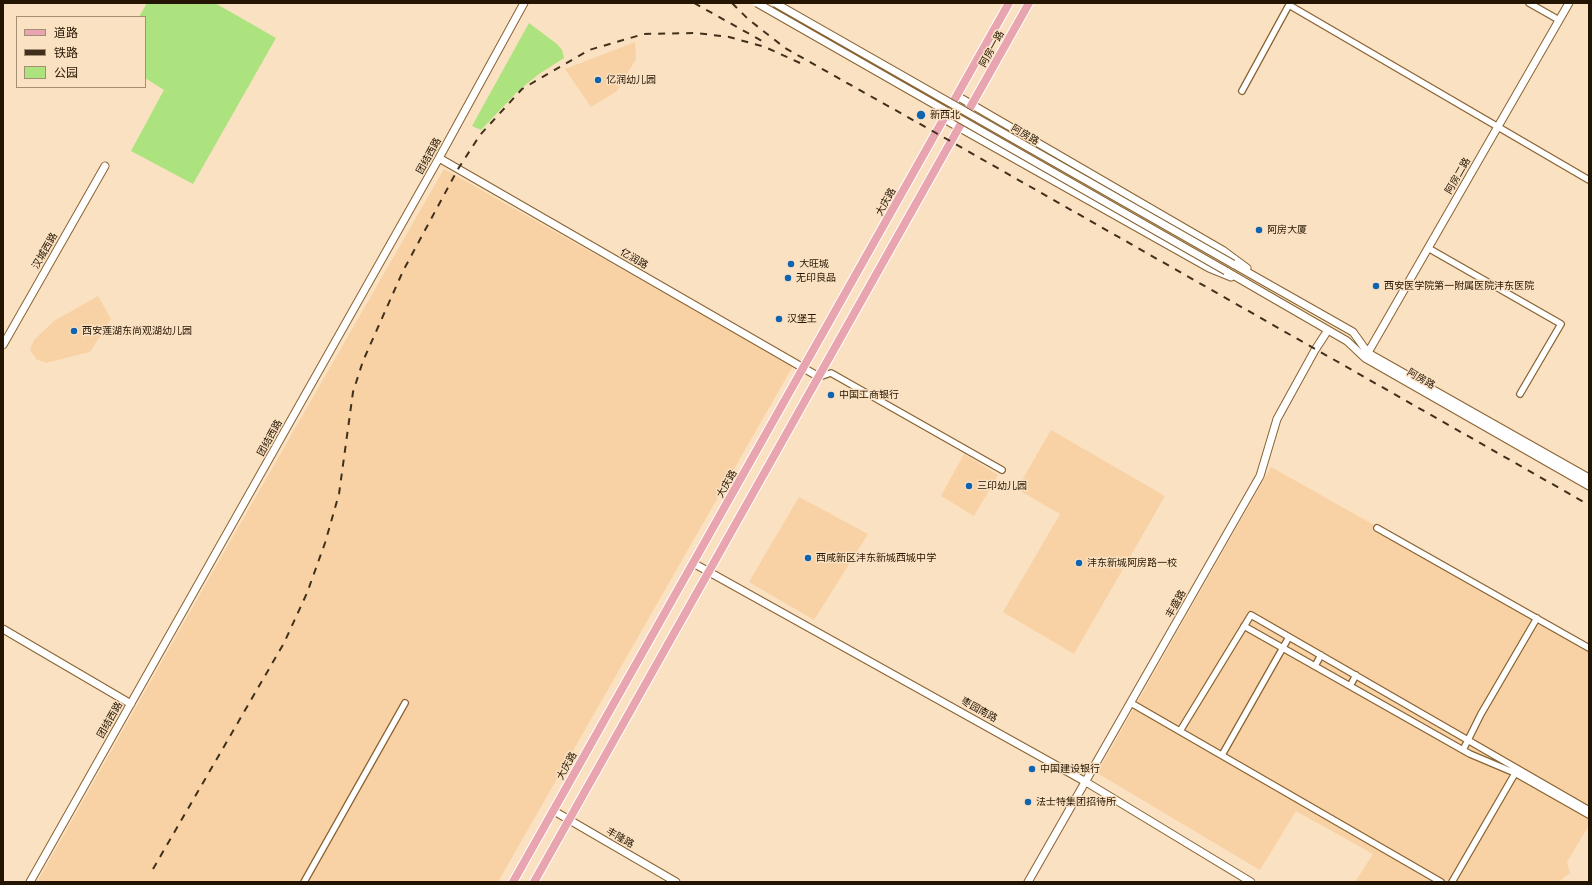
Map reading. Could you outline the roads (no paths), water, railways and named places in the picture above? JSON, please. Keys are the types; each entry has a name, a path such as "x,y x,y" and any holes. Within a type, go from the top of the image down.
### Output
{"main road":[{"name":"阿房一路","path":"957,96 1010,3"},
{"name":"阿房一路","path":"972,105 1029,3"},
{"name":"大庆路","path":"513,882 957,96"},
{"path":"534,882 972,105"}],"street":[{"name":"团结西路","path":"30,882 439,158 524,3"},
{"name":"阿房路","path":"757,3 1347,341 1366,356 1589,486"},
{"name":"阿房路","path":"775,3 1353,332 1366,356 1589,478"},
{"path":"1529,3 1559,20"},
{"name":"阿房二路","path":"1366,356 1569,3"},
{"path":"1242,92 1289,4 1589,180"},
{"name":"阿房路","path":"957,96 1224,251 1266,283"},
{"name":"阿房路","path":"944,119 1210,268 1248,284"},
{"name":"亿润路","path":"439,158 819,377"},
{"name":"汉城西路","path":"3,345 105,166"},
{"path":"1428,248 1561,324 1520,394"},
{"name":"丰盛路","path":"1028,882 1260,476 1277,420 1315,350 1328,330"},
{"path":"819,377 831,373 1002,470"},
{"path":"1376,528 1589,648"},
{"name":"枣园南路","path":"693,562 1086,782 1251,882"},
{"path":"1180,731 1251,615 1469,740 1589,815"},
{"path":"1463,750 1481,714 1537,618"},
{"path":"1244,626 1463,750 1517,771 1589,810"},
{"path":"3,629 131,704"},
{"path":"1222,755 1290,637"},
{"path":"1314,666 1321,655"},
{"path":"1350,686 1356,675"},
{"path":"1131,703 1441,882"},
{"path":"304,882 405,704"},
{"path":"1400,714 1406,704"},
{"path":"1452,882 1517,771"},
{"name":"丰隆路","path":"554,811 676,882"}],"railway":[{"path":"694,3 762,41"},
{"path":"732,3 748,19 785,48 1589,505"},
{"path":"153,869 284,643 307,593 325,543 339,494 353,392 363,361 403,271 458,169 480,135 522,89 589,50 644,34 696,33 729,37 765,47 800,63"}],"place":[{"name":"亿润幼儿园","path":"598,80"},
{"name":"新西北","path":"921,115"},
{"name":"阿房大厦","path":"1259,230"},
{"name":"大旺城","path":"791,264"},
{"name":"无印良品","path":"788,278"},
{"name":"西安医学院第一附属医院沣东医院","path":"1376,286"},
{"name":"汉堡王","path":"779,319"},
{"name":"西安莲湖东尚观湖幼儿园","path":"74,331"},
{"name":"中国工商银行","path":"831,395"},
{"name":"三印幼儿园","path":"969,486"},
{"name":"西咸新区沣东新城西城中学","path":"808,558"},
{"name":"沣东新城阿房路一校","path":"1079,563"},
{"name":"中国建设银行","path":"1032,769"},
{"name":"法士特集团招待所","path":"1028,802"}]}
